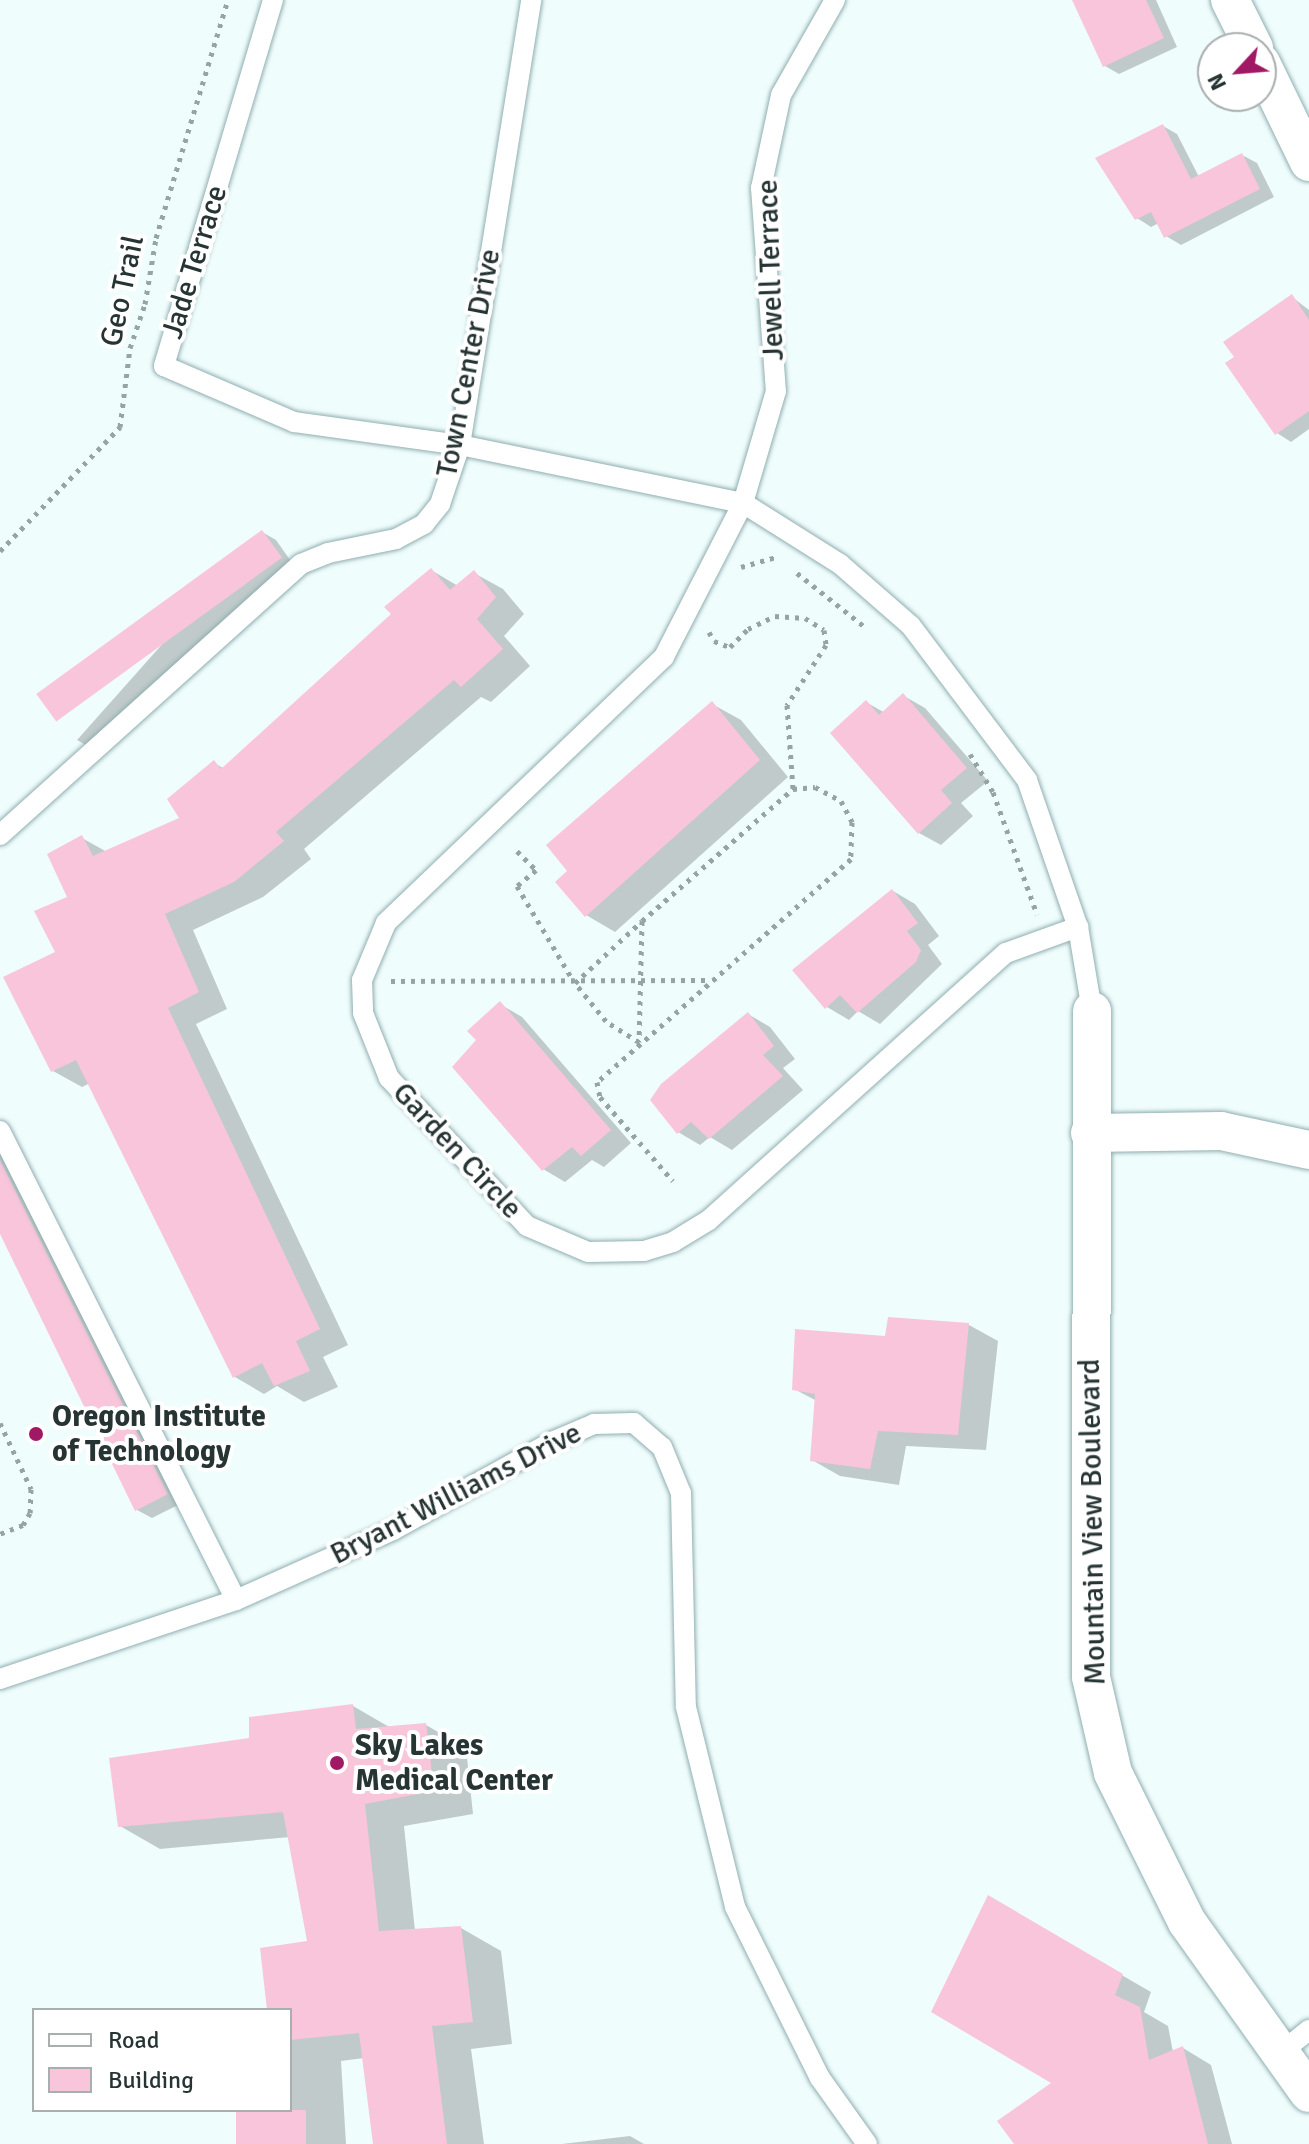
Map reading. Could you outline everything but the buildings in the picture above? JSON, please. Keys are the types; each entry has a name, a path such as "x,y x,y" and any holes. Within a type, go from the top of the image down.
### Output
{"street":[{"path":"1230,0 1246,32"},
{"path":"1277,96 1309,162"},
{"name":"Mountain View Boulevard","path":"1092,1011 1091,1677 1113,1773 1187,1922 1278,2055 1309,2093"},
{"path":"1090,1133 1221,1131 1309,1150"}],"lane":[{"name":"Jade Terrace","path":"273,0 164,366 294,422 460,445"},
{"name":"Town Center Drive","path":"0,835 301,564 328,553 396,539 424,524 440,504 460,445 531,0"},
{"name":"Jewell Terrace","path":"743,503 776,391 761,188 781,95 835,0"},
{"path":"460,445 743,503 840,564 911,626 1027,780 1078,927 1092,1011"},
{"name":"Garden Circle","path":"743,503 664,657 386,923 362,980 363,1013 389,1078 527,1226 588,1252 644,1251 673,1242 709,1220 1006,953 1078,927"},
{"path":"0,1131 236,1600"},
{"name":"Bryant Williams Drive","path":"0,1679 236,1600 393,1530 594,1424 634,1423 662,1447 681,1493 686,1707 735,1907 820,2078 867,2144"},
{"path":"1278,2055 1309,2030"}],"path":[{"name":"Geo Trail","path":"0,551 120,427 130,348 145,304 156,238 228,0"},
{"path":"732,580 738,568 776,556 871,632"},
{"path":"714,618 708,631 714,641 730,647 748,629 775,616 805,618 824,630 826,645 787,705 793,789"},
{"path":"963,744 993,792 1020,857 1044,938"},
{"path":"575,983 793,789 815,787 841,801 852,822 851,859 709,980 597,1082 600,1097 673,1181"},
{"path":"517,851 536,870 517,886 575,983 606,1021 639,1042"},
{"path":"639,1042 643,981 642,921"},
{"path":"362,980 575,983 709,980"},
{"path":"0,1423 31,1489 23,1525 0,1534"}],"place":[{"name":"Oregon Institute of Technology","path":"36,1434"},
{"name":"Sky Lakes Medical Center","path":"337,1763"}]}
